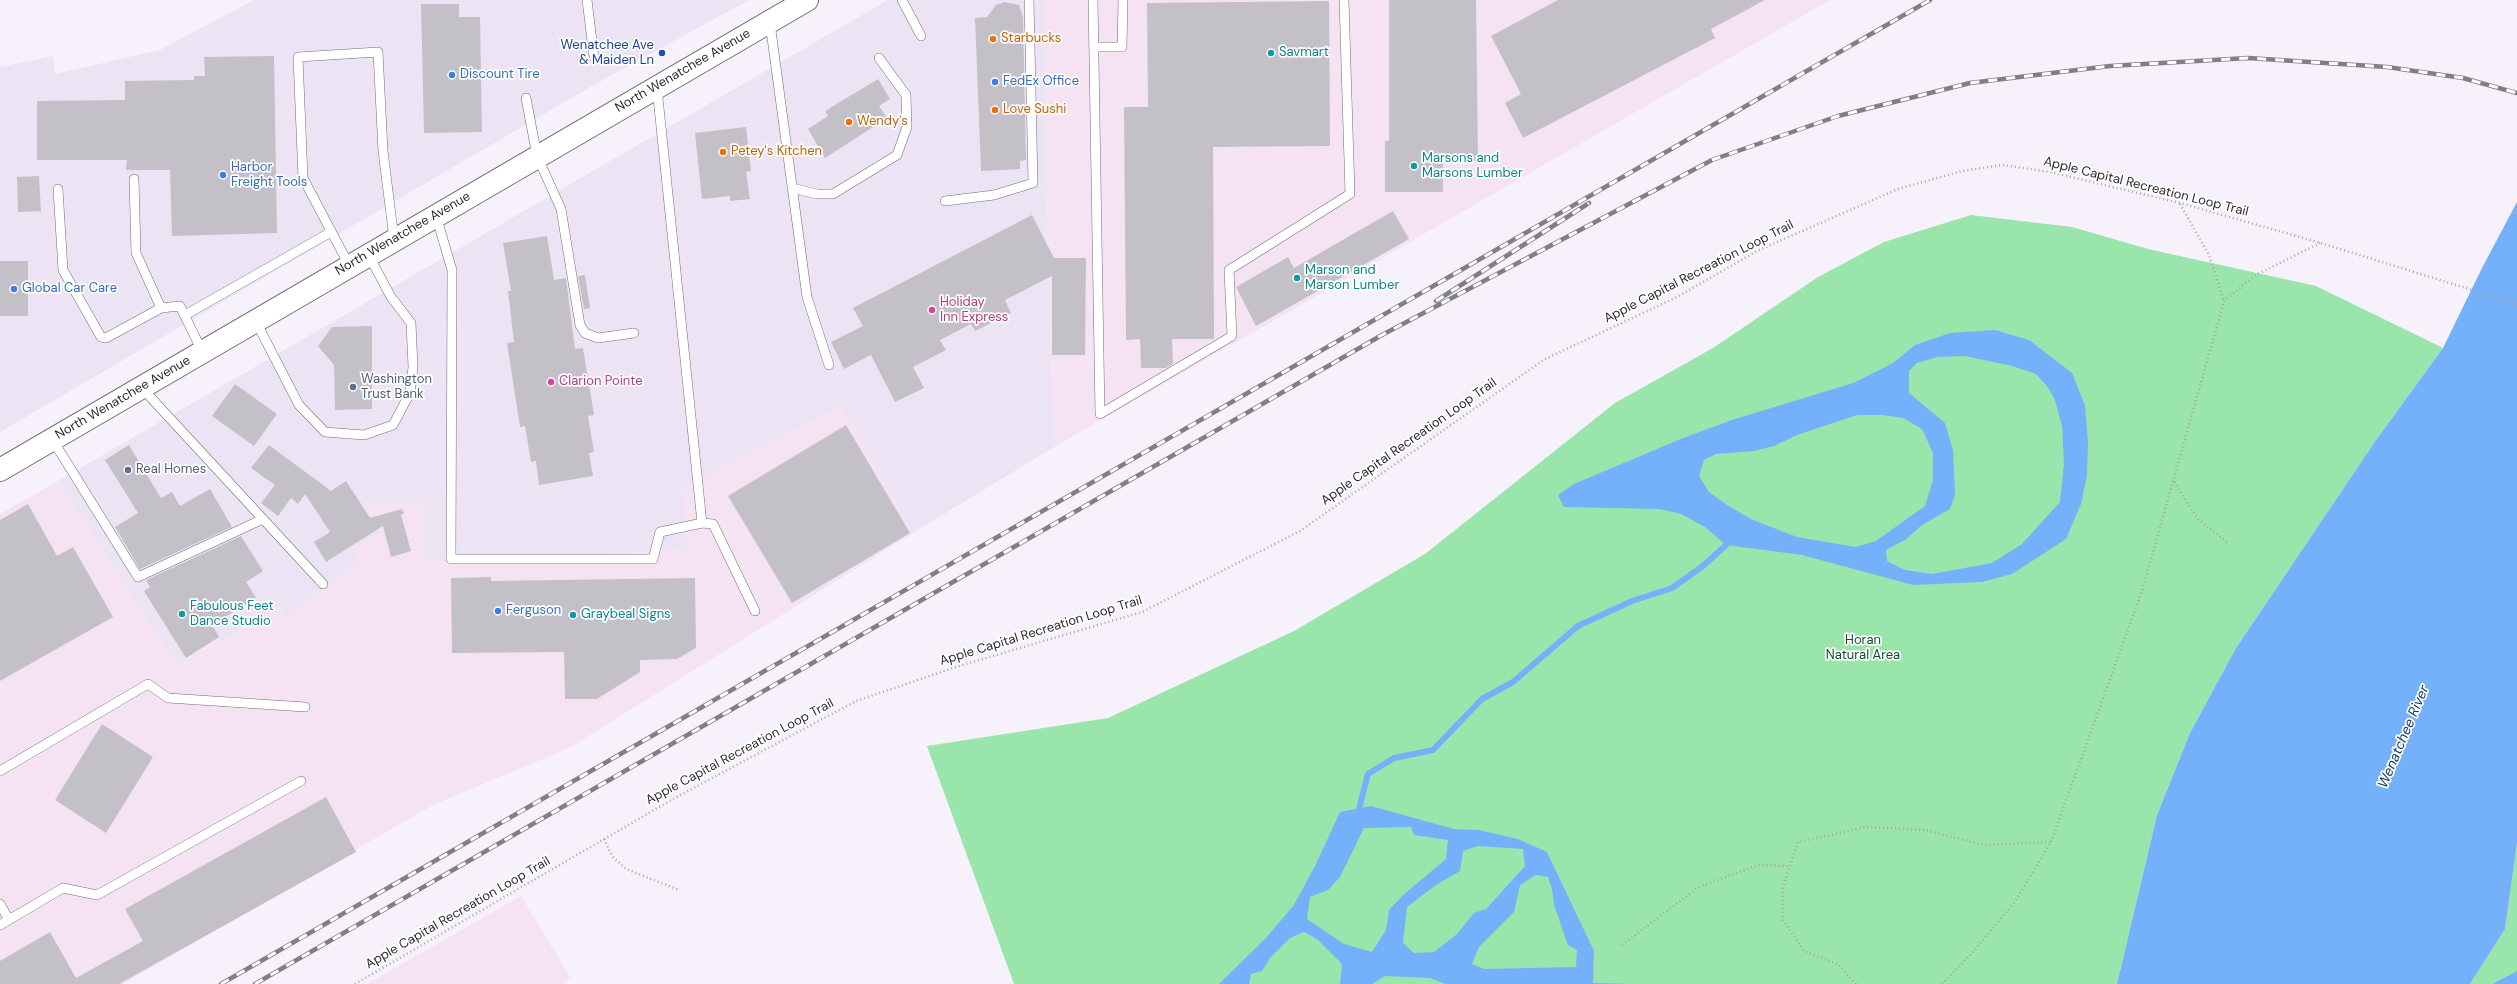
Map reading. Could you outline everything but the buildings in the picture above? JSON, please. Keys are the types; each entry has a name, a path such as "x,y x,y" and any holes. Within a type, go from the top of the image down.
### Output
{"main road":[{"name":"North Wenatchee Avenue","path":"0,470 368,254 807,0"}],"lane":[{"path":"587,0 594,57"},
{"path":"902,0 922,36"},
{"path":"945,201 994,195 1033,184 1029,0"},
{"path":"1093,0 1100,414 1232,336 1229,270 1350,194 1344,0"},
{"path":"1094,47 1122,47 1123,0"},
{"path":"769,22 807,297 829,365"},
{"path":"349,266 303,178 298,57 378,52 383,152 394,239"},
{"path":"792,188 817,194 834,194 898,155 907,127 906,95 879,58"},
{"path":"657,87 702,523"},
{"path":"526,98 537,156 561,209 580,325 585,333 598,338 634,333"},
{"path":"134,179 136,253 161,308"},
{"path":"58,189 63,270 101,337 106,338 161,308 180,306 202,351"},
{"path":"436,215 452,270 452,559 653,559 660,532 702,523 714,524 755,611"},
{"path":"185,315 331,232"},
{"path":"255,320 299,405 325,432 364,435 393,425 410,393 414,367 411,322 391,297 368,254"},
{"path":"141,387 323,584"},
{"path":"52,439 138,577 263,519"},
{"path":"0,772 148,684 168,698 305,707"},
{"path":"0,925 64,888 97,895 301,781"},
{"path":"0,904 9,920"}],"path":[{"name":"Apple Capital Recreation Loop Trail","path":"355,984 673,799 856,701 959,666 1142,612 1300,531 1544,359 1675,298 1759,250 1898,189 1962,171 2002,165 2050,172 2180,204 2321,243 2379,263 2428,276 2517,304"},
{"path":"1942,984 1972,953 2014,903 2051,842 2142,591 2224,301 2210,255 2180,204"},
{"path":"2224,301 2256,275 2321,243"},
{"path":"2174,481 2198,519 2227,542"},
{"path":"1856,984 1838,964 1804,951 1783,920 1783,887 1798,842 1867,827 1925,830 1984,845 2051,842"},
{"path":"604,839 612,856 626,869 679,890"},
{"path":"1622,945 1697,888 1758,865 1790,866"}],"shaded area":[{"path":"254,0 749,0 592,86 0,432 0,67 53,56 55,74 160,50"},
{"path":"888,0 1045,0 1046,192 1054,447 913,533 841,406 687,550 424,563 364,504 380,532 352,549 361,562 287,617 278,606 222,642 219,638 177,666 58,481"},
{"path":"1045,0 1830,0 1054,447 1046,192"},
{"path":"841,405 913,533 571,747 433,805 123,984 0,984 0,514 58,481 177,666 220,638 223,642 278,606 287,617 361,562 352,549 380,532 364,504 423,502 425,563 687,550 682,489"},
{"path":"521,896 570,977 565,984 367,984"}],"green space":[{"name":"Horan Natural Area","path":"1971,215 2072,227 2148,249 2316,286 2443,348 2376,440 2236,648 2190,733 2157,815 2117,984 1014,984 927,746 1108,718 1294,631 1425,554 1615,403 1713,348 1818,277 1884,242"},
{"path":"2517,843 2517,971 2492,984 2470,984 2505,929"}],"water":[{"name":"Wenatchee River","path":"2517,202 2517,843 2505,929 2470,984 2117,984 2157,815 2190,733 2236,648 2376,440 2443,348 2482,268"},
{"path":"1995,330 2029,340 2072,373 2085,405 2088,443 2087,475 2081,504 2066,539 2012,574 1982,582 1913,585 1802,555 1726,545 1705,527 1681,514 1660,509 1564,507 1558,495 1574,484 1683,438 1732,420 1853,383 1893,363 1915,345 1950,333","holes":["1965,356 2012,366 2036,374 2047,386 2055,400 2062,426 2064,464 2060,502 2022,544 1992,563 1932,574 1905,570 1887,561 1886,550 1905,540 1922,525 1950,509 1955,495 1953,450 1945,423 1909,393 1909,371 1917,363 1938,357","1857,415 1882,415 1903,418 1922,429 1933,453 1933,480 1925,506 1876,541 1855,547 1797,537 1753,520 1730,507 1709,492 1699,476 1704,460 1716,454 1754,451 1774,446 1797,435"]},
{"path":"1371,806 1454,829 1479,830 1518,839 1547,852 1594,951 1593,983 1631,984 1445,984 1430,978 1385,976 1372,984 1340,984 1342,964 1317,939 1304,932 1290,938 1270,958 1262,971 1251,974 1249,984 1219,984 1266,938 1294,905 1315,866 1340,812","holes":["1411,827 1414,835 1448,840 1446,859 1402,896 1389,910 1386,930 1372,952 1344,944 1307,919 1310,897 1328,890 1340,877 1364,828","1478,846 1523,849 1525,866 1486,909 1474,913 1457,934 1434,952 1414,953 1403,943 1407,907 1436,885 1460,871 1463,851","1536,875 1548,877 1552,889 1554,905 1568,945 1577,950 1576,967 1484,969 1472,964 1479,947 1514,912 1520,885"]},
{"path":"2517,971 2517,984 2492,984"}],"waterway":[{"path":"1359,809 1368,774 1394,758 1433,750 1482,699 1513,682 1578,626 1632,601 1672,588 1703,566 1726,545"}],"railway":[{"path":"221,984 1930,0"},
{"path":"255,984 1382,335 1712,160 1838,116 1970,83 2110,66 2248,58 2387,67 2463,78 2517,93"},
{"path":"1436,301 1589,203"}],"place":[{"name":"Starbucks","path":"993,39"},
{"name":"Wenatchee Ave & Maiden Ln","path":"662,53"},
{"name":"Savmart","path":"1271,53"},
{"name":"Discount Tire","path":"452,75"},
{"name":"FedEx Office","path":"995,82"},
{"name":"Love Sushi","path":"995,110"},
{"name":"Wendy's","path":"849,122"},
{"name":"Petey's Kitchen","path":"723,152"},
{"name":"Marsons and Marsons Lumber","path":"1414,166"},
{"name":"Harbor Freight Tools","path":"223,175"},
{"name":"Marson and Marson Lumber","path":"1297,278"},
{"name":"Global Car Care","path":"14,289"},
{"name":"Holiday Inn Express","path":"932,310"},
{"name":"Clarion Pointe","path":"551,382"},
{"name":"Washington Trust Bank","path":"353,387"},
{"name":"Real Homes","path":"128,470"},
{"name":"Ferguson","path":"498,611"},
{"name":"Fabulous Feet Dance Studio","path":"182,614"},
{"name":"Graybeal Signs","path":"573,615"}]}
